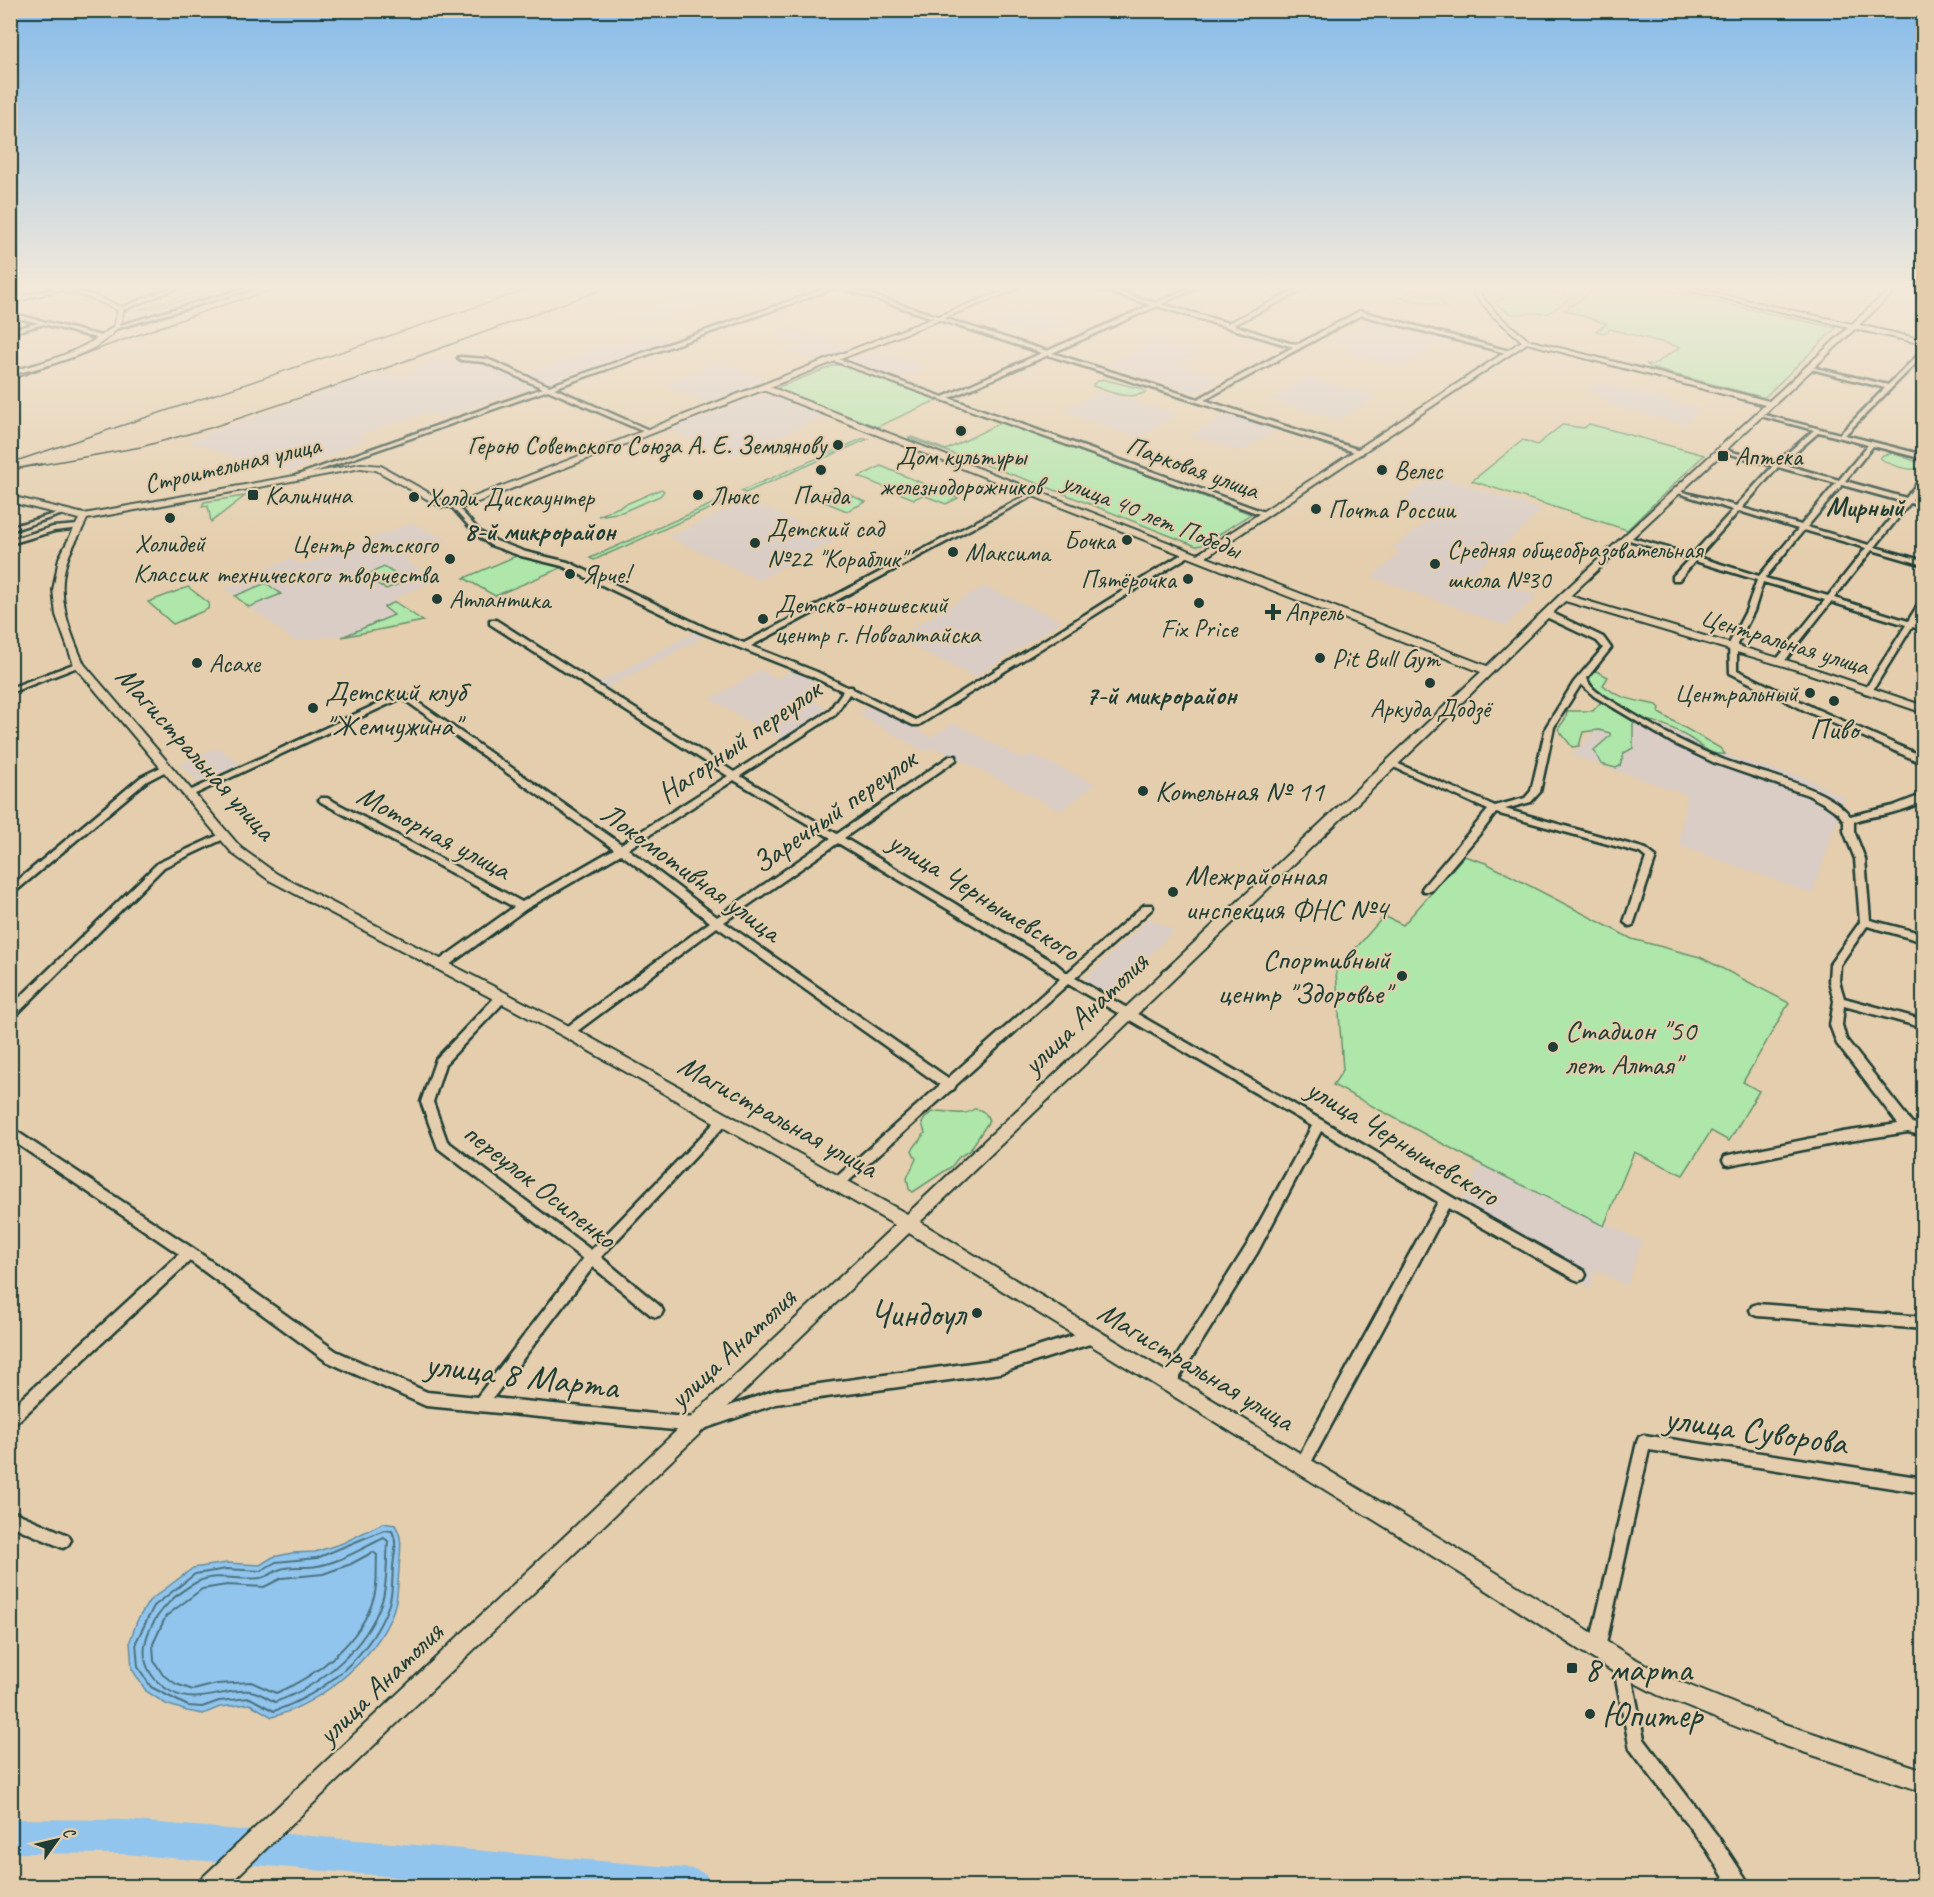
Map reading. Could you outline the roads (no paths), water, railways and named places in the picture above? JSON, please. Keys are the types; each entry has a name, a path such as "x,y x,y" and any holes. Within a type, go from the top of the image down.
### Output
{"street":[{"path":"524,377 649,432"},
{"name":"Строительная улица","path":"10,499 37,504 82,522 298,476 579,377"},
{"path":"298,476 369,465 434,501 454,506 465,504 794,377"},
{"name":"Парковая улица","path":"883,377 1265,514"},
{"path":"945,398 994,377"},
{"path":"1121,377 1360,452"},
{"path":"1198,401 1244,377"},
{"path":"1199,558 1473,377"},
{"path":"1664,377 1770,404"},
{"name":"улица Анатолия","path":"210,1887 1391,764 1563,597 1799,377"},
{"path":"1848,377 1890,387"},
{"path":"1842,435 1900,377"},
{"name":"улица 40 лет Победы","path":"765,388 1488,671"},
{"path":"1759,414 1923,457"},
{"path":"1676,578 1692,557 1776,466 1818,430"},
{"path":"1872,444 1804,529 1761,578 1750,611 1733,644 1733,671 1811,710 1923,761"},
{"path":"1722,450 1923,505"},
{"path":"359,454 369,465"},
{"path":"1780,661 1908,501 1923,476"},
{"path":"1677,491 1923,563"},
{"path":"743,647 1035,493"},
{"path":"454,506 477,533 493,543 524,554 565,564 703,630 849,690 916,723 1188,554"},
{"path":"10,529 63,513"},
{"path":"43,520 53,529"},
{"path":"12,539 82,522"},
{"name":"Магистральная улица","path":"82,522 64,555 57,584 58,604 71,648 79,665 223,836 237,851 273,877 568,1032 907,1223 1620,1663 1666,1687 1782,1734 1923,1780"},
{"path":"1627,538 1923,628"},
{"name":"Центральная улица","path":"1563,597 1780,661 1923,710"},
{"path":"1868,691 1923,602"},
{"path":"1427,890 1494,809 1528,800 1535,792 1550,727 1583,678 1603,654 1606,645 1600,639 1547,614"},
{"name":"улица Чернышевского","path":"493,622 735,777 1051,966 1069,980 1579,1275"},
{"path":"10,691 79,665"},
{"path":"1583,678 1587,687 1626,713 1669,737 1719,761 1822,798 1842,809 1850,821 1849,831 1860,859 1864,922 1835,964 1834,981 1839,1001 1836,1025 1841,1041 1908,1127"},
{"name":"Нагорный переулок","path":"441,966 522,907 621,849 832,713 849,690"},
{"name":"Локомотивная улица","path":"188,794 403,695 621,849 717,922 950,1086"},
{"name":"Заречный переулок","path":"568,1032 717,922 953,758"},
{"path":"1391,764 1494,809 1643,851 1651,857 1629,922"},
{"path":"10,893 144,779 165,768"},
{"path":"1850,821 1857,815 1904,806 1923,797"},
{"name":"Моторная улица","path":"324,800 522,907"},
{"path":"10,1014 161,865 223,836"},
{"path":"837,1184 1148,908"},
{"path":"1864,922 1923,938"},
{"name":"переулок Осипенко","path":"502,997 440,1062 427,1102 442,1144 592,1258 656,1311"},
{"path":"1839,1001 1923,1024"},
{"path":"480,1404 592,1258 724,1120"},
{"path":"1168,1383 1252,1248 1320,1124"},
{"path":"1729,1160 1843,1137 1908,1127 1923,1131"},
{"name":"улица 8 Марта","path":"10,1132 189,1253 331,1356 426,1399 694,1425 776,1397 1000,1366 1091,1337"},
{"path":"1302,1465 1446,1199"},
{"path":"10,1419 189,1253"},
{"path":"1757,1310 1923,1323"},
{"name":"улица Суворова","path":"1596,1648 1644,1442 1923,1486"},
{"path":"10,1517 63,1540"},
{"path":"1620,1663 1636,1743 1713,1844 1739,1887"}],"water":[{"path":"383,1523 395,1525 400,1541 396,1601 389,1620 378,1639 348,1674 330,1688 310,1701 272,1717 250,1704 220,1707 203,1714 187,1711 166,1704 146,1691 132,1669 130,1641 137,1621 149,1601 193,1568 227,1563 260,1565 273,1557 315,1552 343,1543"}],"waterway":[{"path":"10,1836 125,1837 694,1886"}],"railway":[{"path":"10,380 20,377"},
{"path":"10,463 268,377"},
{"path":"34,466 141,447 210,428 363,377"},
{"path":"10,470 42,464"}],"place":[{"name":"Дом культуры железнодорожников","path":"961,431"},
{"name":"Герою Советского Союза А. Е. Землянову","path":"838,445"},
{"name":"Аптека","path":"1723,456"},
{"name":"Панда","path":"821,470"},
{"name":"Велес","path":"1382,470"},
{"name":"Калинина","path":"253,495"},
{"name":"Люкс","path":"698,495"},
{"name":"Холди Дискаунтер","path":"414,497"},
{"name":"Почта России","path":"1316,509"},
{"name":"Холидей Классик","path":"170,518"},
{"name":"Бочка","path":"1127,540"},
{"name":"Детский сад №22 \"Кораблик\"","path":"755,543"},
{"name":"Максима","path":"953,552"},
{"name":"Центр детского технического творчества","path":"450,559"},
{"name":"Средняя общеобразовательная школа №30","path":"1435,564"},
{"name":"Ярче!","path":"570,574"},
{"name":"Пятёрочка","path":"1188,579"},
{"name":"Атлантика","path":"437,599"},
{"name":"Fix Price","path":"1199,603"},
{"name":"Апрель","path":"1273,612"},
{"name":"Детско-юношеский центр г. Новоалтайска","path":"763,619"},
{"name":"Pit Bull Gym","path":"1320,658"},
{"name":"Асахе","path":"197,663"},
{"name":"Аркуда Додзё","path":"1430,683"},
{"name":"Центральный","path":"1810,693"},
{"name":"Пиво","path":"1834,701"},
{"name":"Детский клуб \"Жемчужина\"","path":"313,708"},
{"name":"Котельная № 11","path":"1143,791"},
{"name":"Межрайонная инспекция ФНС №4","path":"1173,892"},
{"name":"Спортивный центр \"Здоровье\"","path":"1402,976"},
{"name":"Стадион \"50 лет Алтая\"","path":"1553,1047"},
{"name":"Чиндоул","path":"977,1313"},
{"name":"8 марта","path":"1572,1668"},
{"name":"Юпитер","path":"1590,1714"}],"district":[{"name":"Мирный","path":"1865,507"},
{"name":"8-й микрорайон","path":"540,531"},
{"name":"7-й микрорайон","path":"1161,695"}]}
